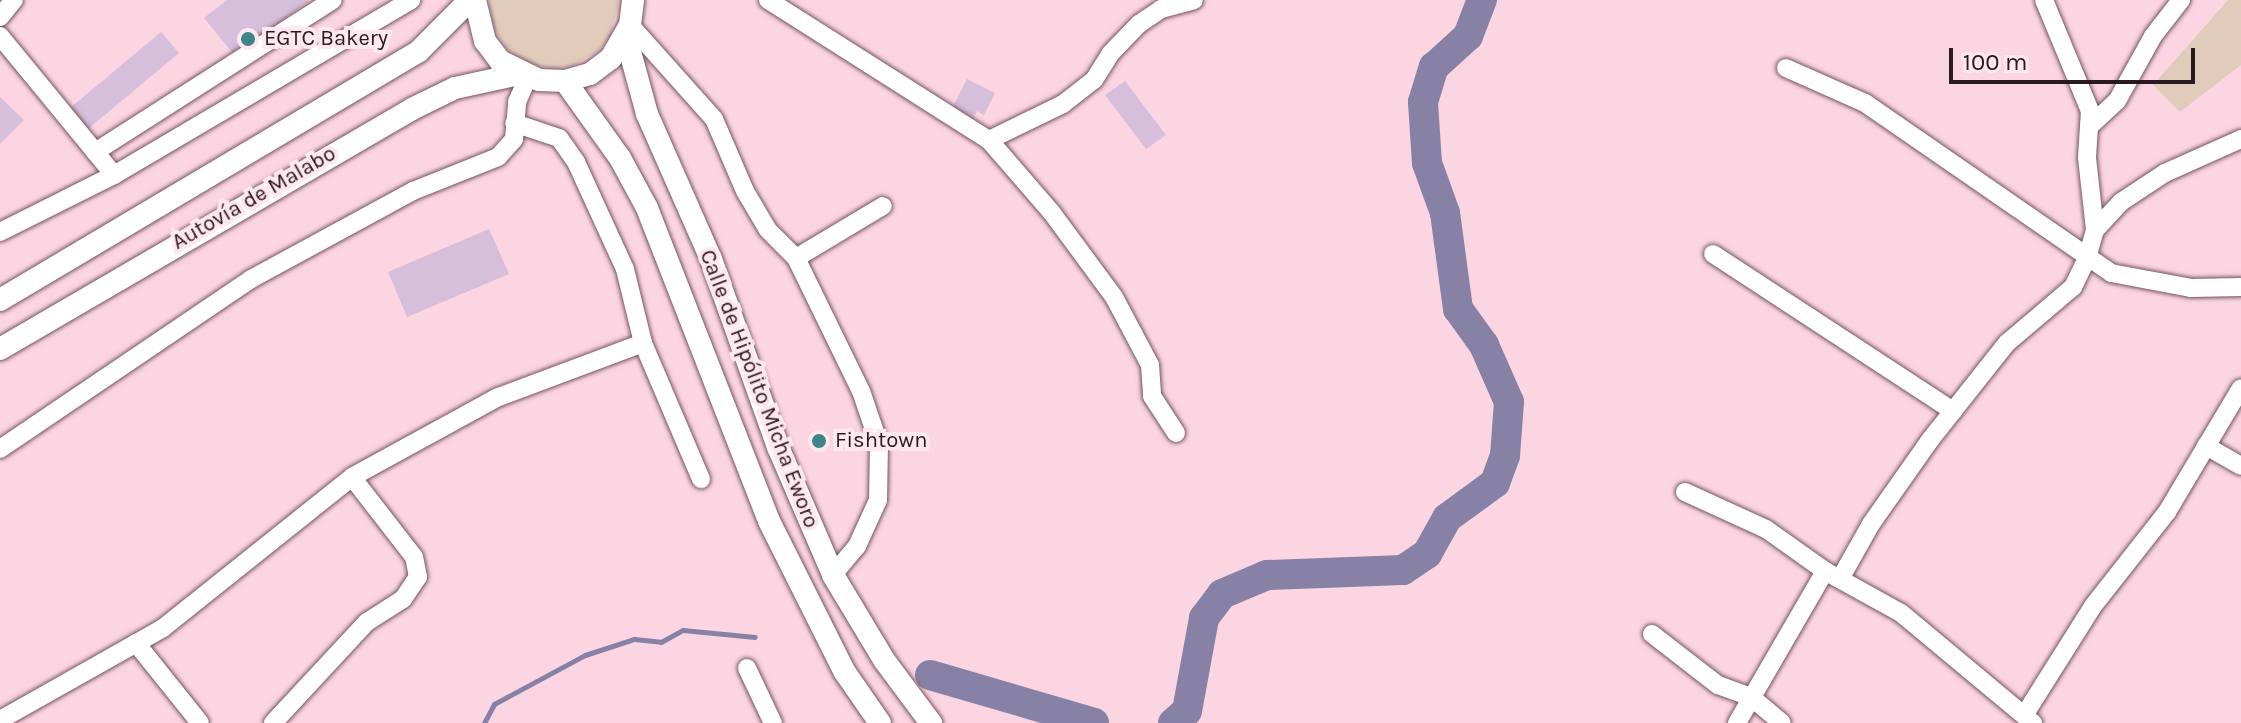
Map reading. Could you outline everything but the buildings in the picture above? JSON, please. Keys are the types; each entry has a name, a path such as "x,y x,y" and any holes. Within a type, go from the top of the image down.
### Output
{"main road":[{"path":"473,0 485,41 524,75"},
{"name":"Autovía de Malabo","path":"0,300 419,51 473,0"},
{"path":"565,81 600,66 633,14"},
{"name":"Calle de Hipólito Micha Eworo","path":"633,14 647,114 711,259 778,447 833,575 884,660 931,723"},
{"name":"Autovía de Malabo","path":"0,349 412,109 455,88 524,75 565,81"},
{"name":"Calle de Hipólito Micha Eworo","path":"565,81 620,158 647,208 769,521 844,671 880,723"}],"street":[{"path":"0,17 14,0"},
{"path":"95,152 333,0"},
{"path":"0,232 114,175 411,0"},
{"path":"768,0 989,140 1114,297 1150,365 1152,396 1176,433"},
{"path":"989,140 1063,104 1094,80 1110,54 1139,24 1161,9 1194,0"},
{"path":"1737,723 1832,575 1953,411 2007,343 2073,287 2087,258 2095,230 2087,157 2091,125 2088,100 2067,64 2044,0"},
{"path":"2091,125 2117,101 2153,36 2181,0"},
{"path":"633,14 714,119 768,230 796,258 844,349 879,444 878,500 857,546 833,575"},
{"path":"0,36 114,175"},
{"path":"1786,68 1865,103 2087,258 2137,281 2241,287"},
{"path":"0,449 251,279 413,191 509,150 524,75"},
{"path":"514,123 559,138 576,162 625,269 643,343 701,479"},
{"path":"2095,230 2121,202 2165,173 2241,139"},
{"path":"796,258 883,206"},
{"path":"1713,254 1953,411"},
{"path":"0,720 163,628 352,477 496,398 643,343"},
{"path":"1685,492 1766,529 1832,575 1901,613 2029,718 2093,606 2167,512 2241,388"},
{"path":"2206,446 2241,466"},
{"path":"273,723 367,622 403,599 418,577 414,557 352,477"},
{"path":"1652,634 1718,685 1751,697 1782,723"},
{"path":"136,643 200,723"},
{"path":"747,668 773,723"}],"shaded area":[{"path":"489,0 618,0 618,7 610,36 598,51 572,66 552,68 533,65 508,50 492,25"},
{"path":"2228,0 2241,0 2241,65 2180,112 2153,85"}],"waterway":[{"path":"1173,723 1187,711 1204,618 1222,594 1267,575 1403,570 1427,554 1447,518 1495,483 1505,456 1509,402 1484,345 1458,309 1445,213 1427,163 1423,102 1434,67 1468,36 1482,0"},
{"path":"484,723 494,704 585,655 634,639 661,642 683,630 755,637"},
{"path":"930,675 1094,723"}],"place":[{"name":"EGTC Bakery","path":"248,39"},
{"name":"Fishtown","path":"819,441"}]}
